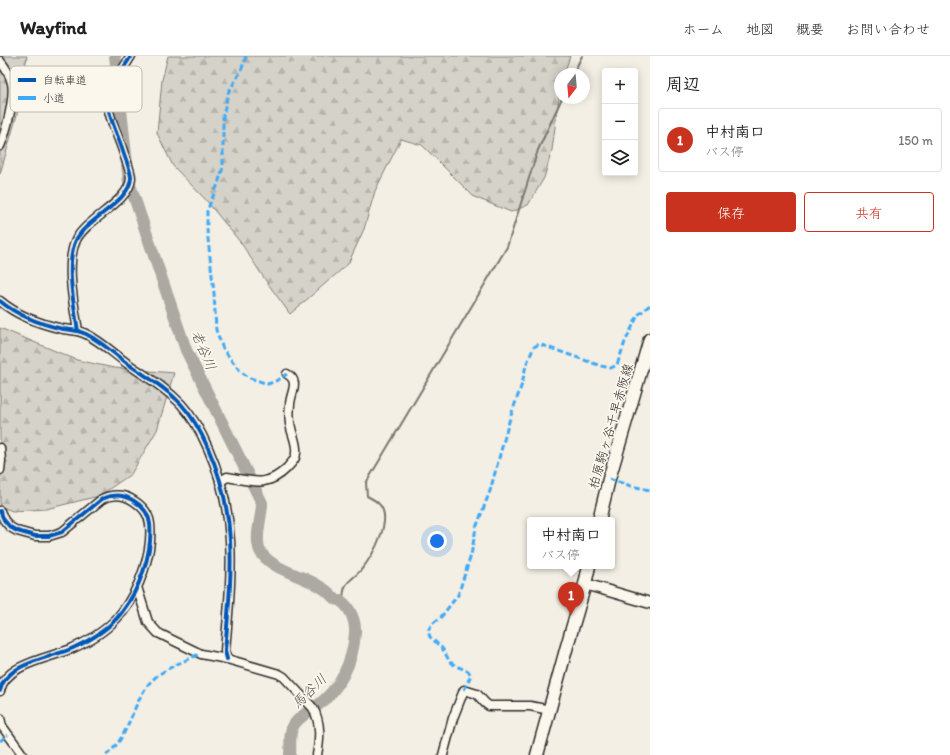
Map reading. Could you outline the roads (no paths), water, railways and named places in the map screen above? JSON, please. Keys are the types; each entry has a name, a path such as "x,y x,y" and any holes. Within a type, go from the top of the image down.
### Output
{"main road":[{"name":"柏原駒ヶ谷千早赤阪線","path":"600,517 609,478 650,339"},
{"path":"537,755 588,569"}],"street":[{"path":"125,66 131,56"},
{"path":"0,61 10,78"},
{"path":"0,146 10,110"},
{"path":"78,331 72,294 71,263 76,241 87,225 122,197 127,190 131,177 118,133 109,112"},
{"path":"0,301 21,315 38,323 78,331 102,343 114,354 161,385 194,419 212,456 229,518 231,542 231,592 225,651 227,659"},
{"path":"220,482 227,478 267,482 282,473 295,460 296,454 290,420 290,403 294,382 292,377 287,374"},
{"path":"0,448 0,470"},
{"path":"0,512 4,520 17,531 35,536 49,536 62,532 102,499 108,496 118,495 130,498 143,506 150,523 149,548 140,581 129,603 120,615 102,631 72,649 24,666 10,674 1,686 0,690"},
{"path":"585,584 650,603"},
{"path":"137,587 148,622 158,633 201,654 227,659 279,674 284,677 316,713 320,738 317,755"},
{"path":"443,755 453,718 464,690 477,694 489,706 530,706 550,710"},
{"path":"0,718 2,726 23,755"}],"waterway":[{"name":"老谷川","path":"115,56 116,66"},
{"path":"576,68 582,56"},
{"path":"343,604 346,585 366,564 376,547 383,527 383,510 377,502 367,496 366,483 507,247 538,150 559,104"},
{"name":"老谷川","path":"121,112 129,182 186,350 262,503 258,531 259,548 262,554 275,565 314,583 326,590 334,598 345,604 354,620 354,644 344,674 332,692 294,724 291,735 290,755"}],"place":[{"name":"中村南口","path":"571,615"}],"water label":[{"name":"馬谷川","path":"309,691"}]}
